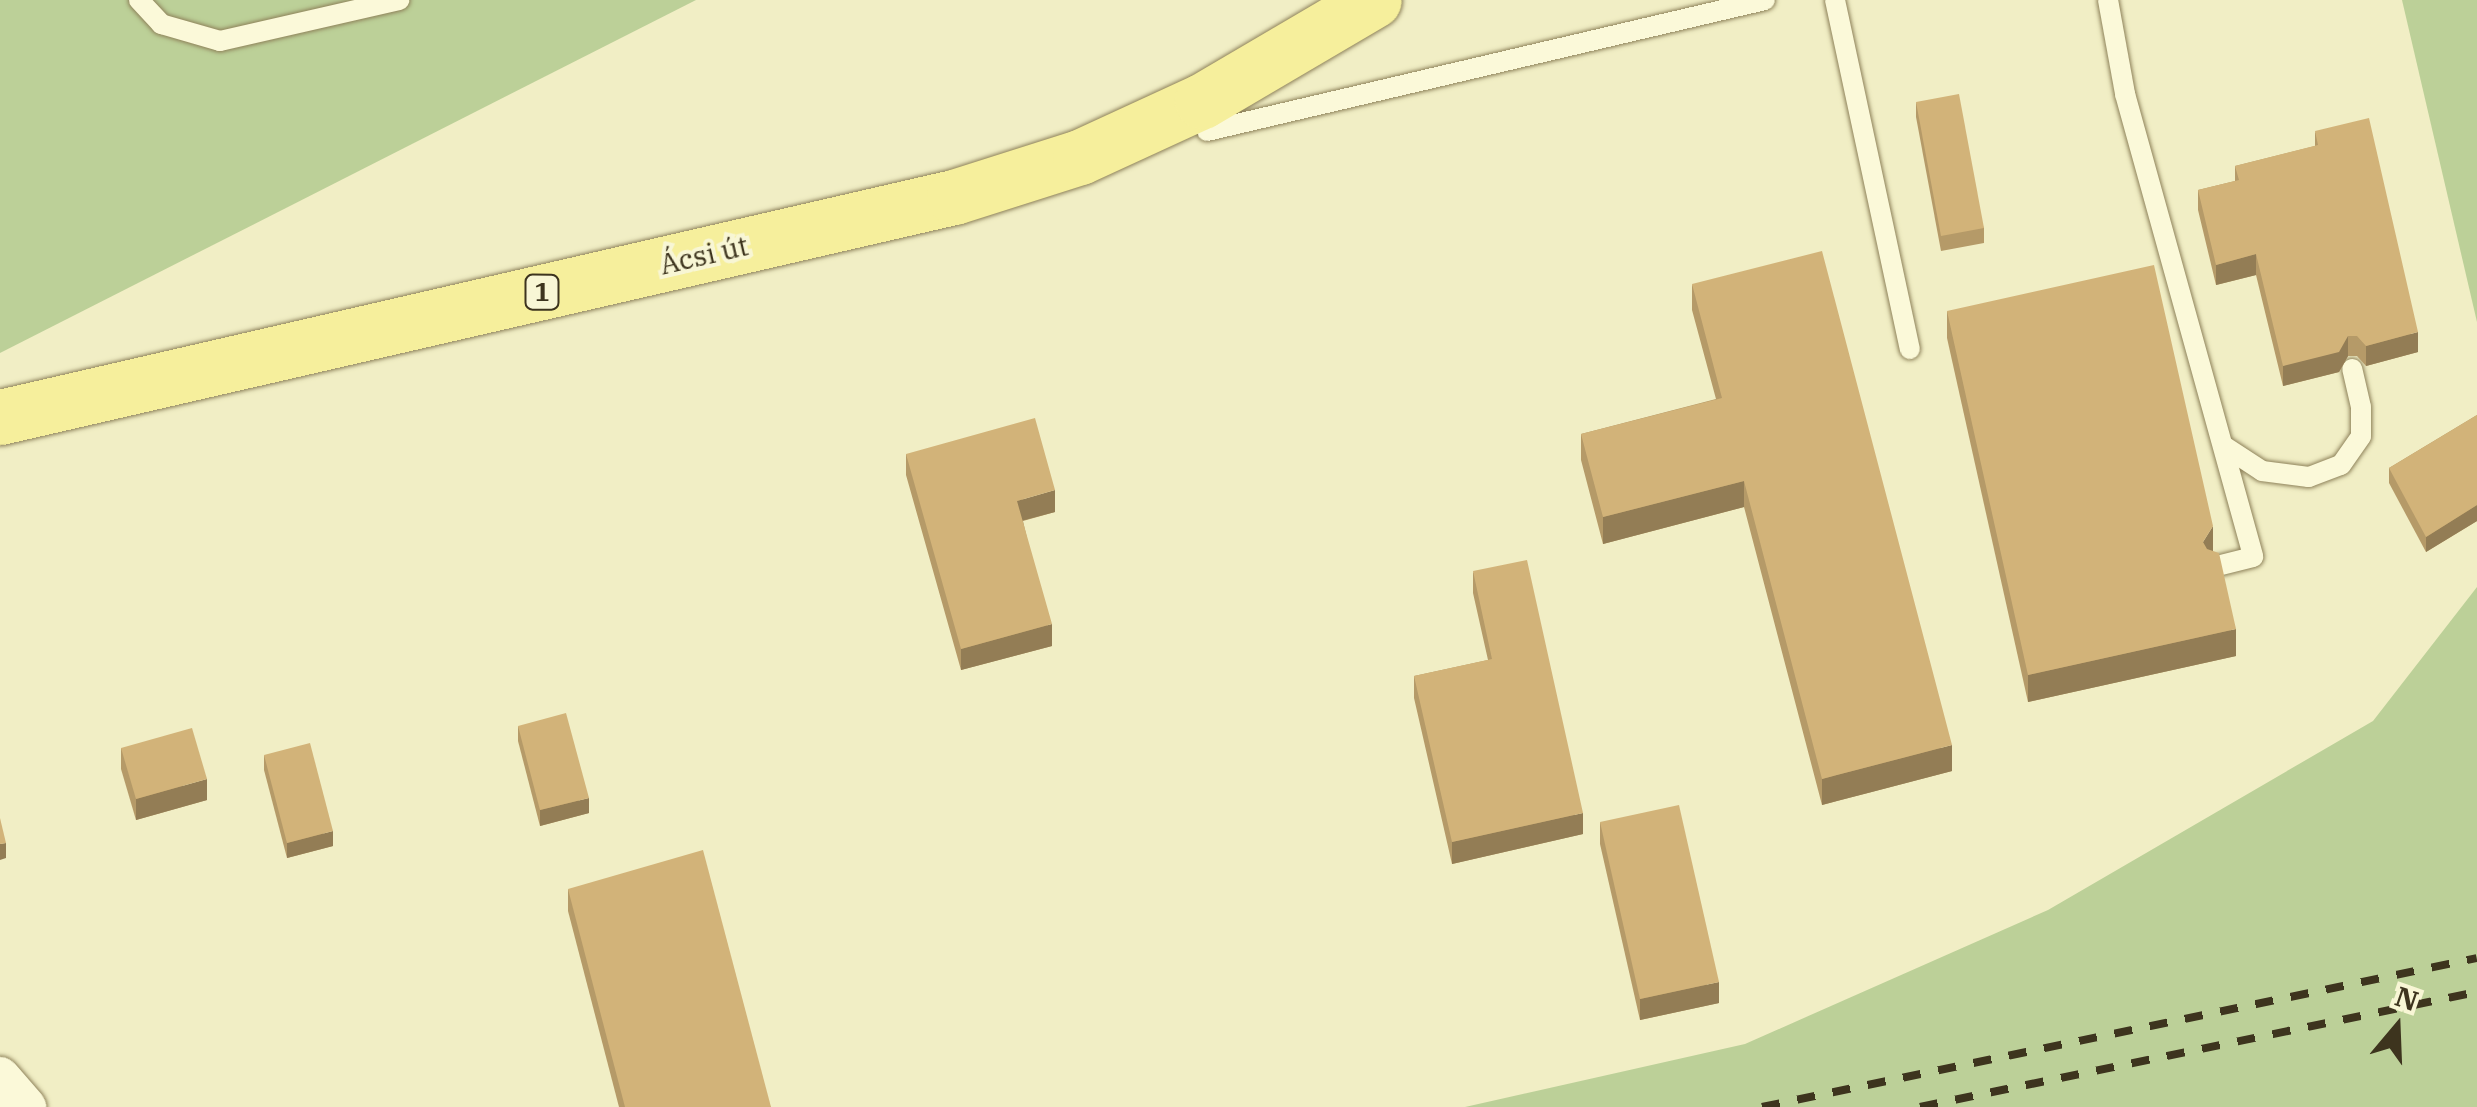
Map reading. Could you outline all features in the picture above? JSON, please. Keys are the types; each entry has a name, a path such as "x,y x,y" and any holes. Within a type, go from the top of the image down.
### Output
{"main road":[{"name":"Ácsi út","path":"0,417 954,197 1080,157 1202,101 1374,0"}],"street":[{"path":"0,1077 26,1107"}],"lane":[{"path":"138,0 162,24 220,41 399,0"},
{"path":"1207,131 1765,0"},
{"path":"1834,0 1910,349"},
{"path":"2108,0 2125,94 2253,556 2216,566"},
{"path":"2224,446 2262,470 2310,477 2341,466 2361,436 2361,407 2352,369"}],"green space":[{"path":"0,0 696,0 0,353"},
{"path":"2402,0 2477,0 2477,322"},
{"path":"2477,587 2477,1107 1465,1107 1745,1044 2048,910 2373,721"}],"building":[{"path":"1959,94 1984,228 1941,236 1916,102"},
{"path":"2369,118 2418,332 2366,346 2357,336 2348,336 2339,352 2283,366 2256,254 2216,265 2198,190 2239,180 2235,166 2318,145 2315,131"},
{"path":"1822,251 1952,745 1822,779 1744,481 1603,517 1581,434 1722,398 1692,284"},
{"path":"2154,265 2213,526 2203,542 2207,549 2219,553 2236,629 2028,675 1947,311"},
{"path":"2477,415 2477,505 2426,537 2389,468"},
{"path":"1035,418 1055,490 1017,501 1052,624 961,649 906,454"},
{"path":"1527,560 1583,813 1452,842 1414,676 1492,659 1473,571"},
{"path":"566,713 589,798 540,810 518,726"},
{"path":"192,728 207,779 136,799 121,748"},
{"path":"310,743 333,831 287,843 264,755"},
{"path":"1679,805 1719,982 1640,999 1600,822"},
{"path":"0,818 6,843 0,844"},
{"path":"703,850 771,1107 625,1107 568,889"}],"railway":[{"path":"1762,1107 2477,958"},
{"path":"1920,1107 2477,992"}]}
